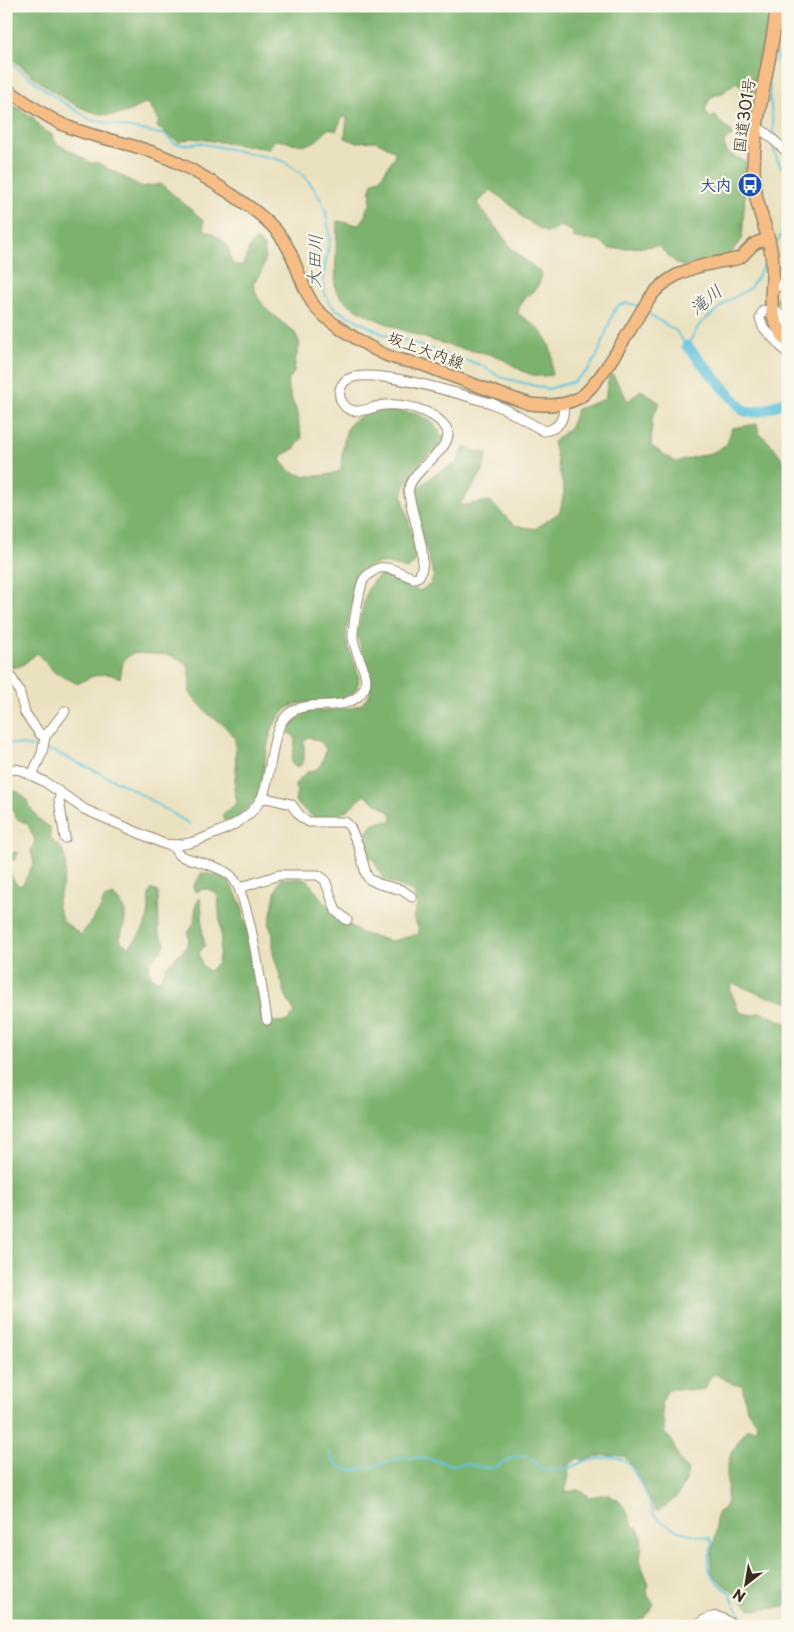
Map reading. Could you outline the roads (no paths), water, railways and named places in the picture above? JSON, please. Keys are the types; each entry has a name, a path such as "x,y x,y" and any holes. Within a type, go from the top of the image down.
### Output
{"highway":[{"name":"国道301号","path":"774,6 776,22 762,130 754,151 754,189 770,243 772,274 767,308 788,342"}],"main road":[{"name":"坂上大内線","path":"6,89 64,125 84,133 168,157 193,170 237,198 275,228 288,248 305,292 315,307 336,325 382,353 530,404 548,406 563,404 578,398 594,385 648,300 657,288 677,274 705,265 736,259 741,257 753,244 770,243"}],"street":[{"path":"762,130 788,153"},
{"path":"771,290 788,281"},
{"path":"788,323 767,308 760,318 763,327 788,354"},
{"path":"6,770 16,769 32,775 84,809 157,842 172,845 192,843 241,820 254,809 262,797 278,730 284,718 291,712 310,706 348,704 358,697 364,688 365,674 355,652 352,635 363,579 376,568 396,570 410,577 419,576 423,560 408,489 414,477 447,444 448,437 445,425 426,413 408,406 385,405 357,411 349,409 342,403 339,394 343,384 348,378 370,375 394,378 491,403 505,408 544,431 551,430 559,425 564,412 563,404"},
{"path":"6,669 19,690 26,713 40,734 45,737"},
{"path":"32,775 42,753 45,737 64,711"},
{"path":"61,793 59,800 65,838"},
{"path":"262,797 292,804 301,817 309,822 345,822 350,827 369,879 379,884 402,890 412,897"},
{"path":"172,845 174,850 183,856 232,876 239,888 252,931 267,1020"},
{"path":"239,888 279,875 318,874 325,880 336,911 347,920"},
{"path":"694,1626 710,1616 719,1616 736,1626"}],"waterway":[{"name":"滝川","path":"775,62 781,45 788,39"},
{"name":"大田川","path":"6,59 52,95 91,120 166,135 174,143 182,145 200,143 272,158 283,161 303,175 314,188 326,213 330,239 323,277 324,290 329,303 337,310 383,334 411,342 456,359 479,364 500,377 548,389 573,382 587,371 597,356 614,311 619,305 627,303 639,306"},
{"name":"滝川","path":"770,84 773,134"},
{"name":"滝川","path":"773,144 776,158 788,177"},
{"name":"滝川","path":"776,243 788,224"},
{"name":"滝川","path":"647,313 676,331 687,346 700,324 728,301 749,289 766,263"},
{"name":"滝川","path":"687,346 743,410 748,412 759,411 788,400"},
{"path":"6,743 37,747"},
{"path":"46,750 55,752 127,786 190,824"},
{"path":"330,1453 336,1463 344,1468 353,1470 408,1458 430,1459 453,1465 468,1464 491,1468 520,1456 533,1459 539,1468 544,1470 569,1468 585,1461 613,1457 621,1459 630,1465 646,1494 654,1514 661,1521 678,1531 710,1538 712,1544 708,1563 709,1570 718,1583 730,1593 735,1606 752,1626"}],"place":[{"name":"大内","path":"750,185"}]}
